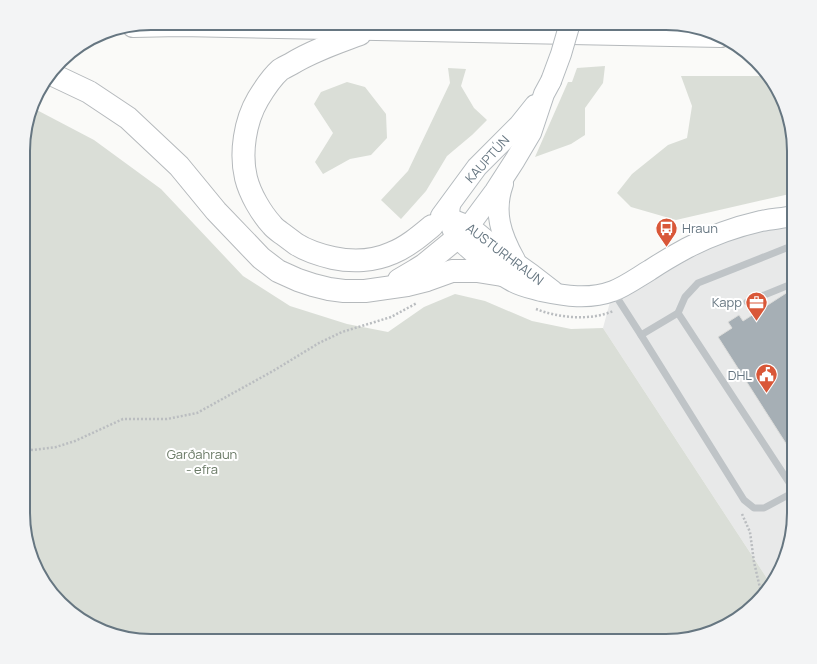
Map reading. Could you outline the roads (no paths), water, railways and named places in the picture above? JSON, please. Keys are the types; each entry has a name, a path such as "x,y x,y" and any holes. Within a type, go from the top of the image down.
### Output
{"highway":[{"path":"372,30 327,46 300,58 280,70 267,84 249,117 246,130 244,165 246,179 255,201 273,226 297,244 320,255 341,260 359,261 392,254 451,223"},
{"path":"424,30 702,36"},
{"path":"56,76 89,92 128,118 180,166 216,211 261,258 278,271 298,280 329,289 365,291 414,283 452,271 509,269"},
{"path":"388,287 424,265 451,223"}],"street":[{"name":"KAUPTÚN","path":"451,223 495,191 508,171 531,133 561,54 568,30"},
{"name":"KAUPTÚN","path":"451,223 477,167 519,125 548,87"},
{"path":"508,171 500,192 498,205 502,234 507,246 509,269"},
{"name":"AUSTURHRAUN","path":"451,223 491,267 509,269 522,286 571,296 584,297 599,295 617,299 631,282 663,261 710,237 745,225 787,217"}],"lane":[{"path":"641,335 678,313 685,297 698,283 787,247"},
{"path":"748,302 787,286"},
{"path":"617,299 744,500 754,508 764,508 787,495"},
{"path":"678,313 787,480"}],"place":[{"name":"Hraun","path":"666,248"},
{"name":"Kapp","path":"757,322"},
{"name":"DHL","path":"767,394"}],"park label":[{"name":"Garðahraun - efra","path":"202,462"}]}
